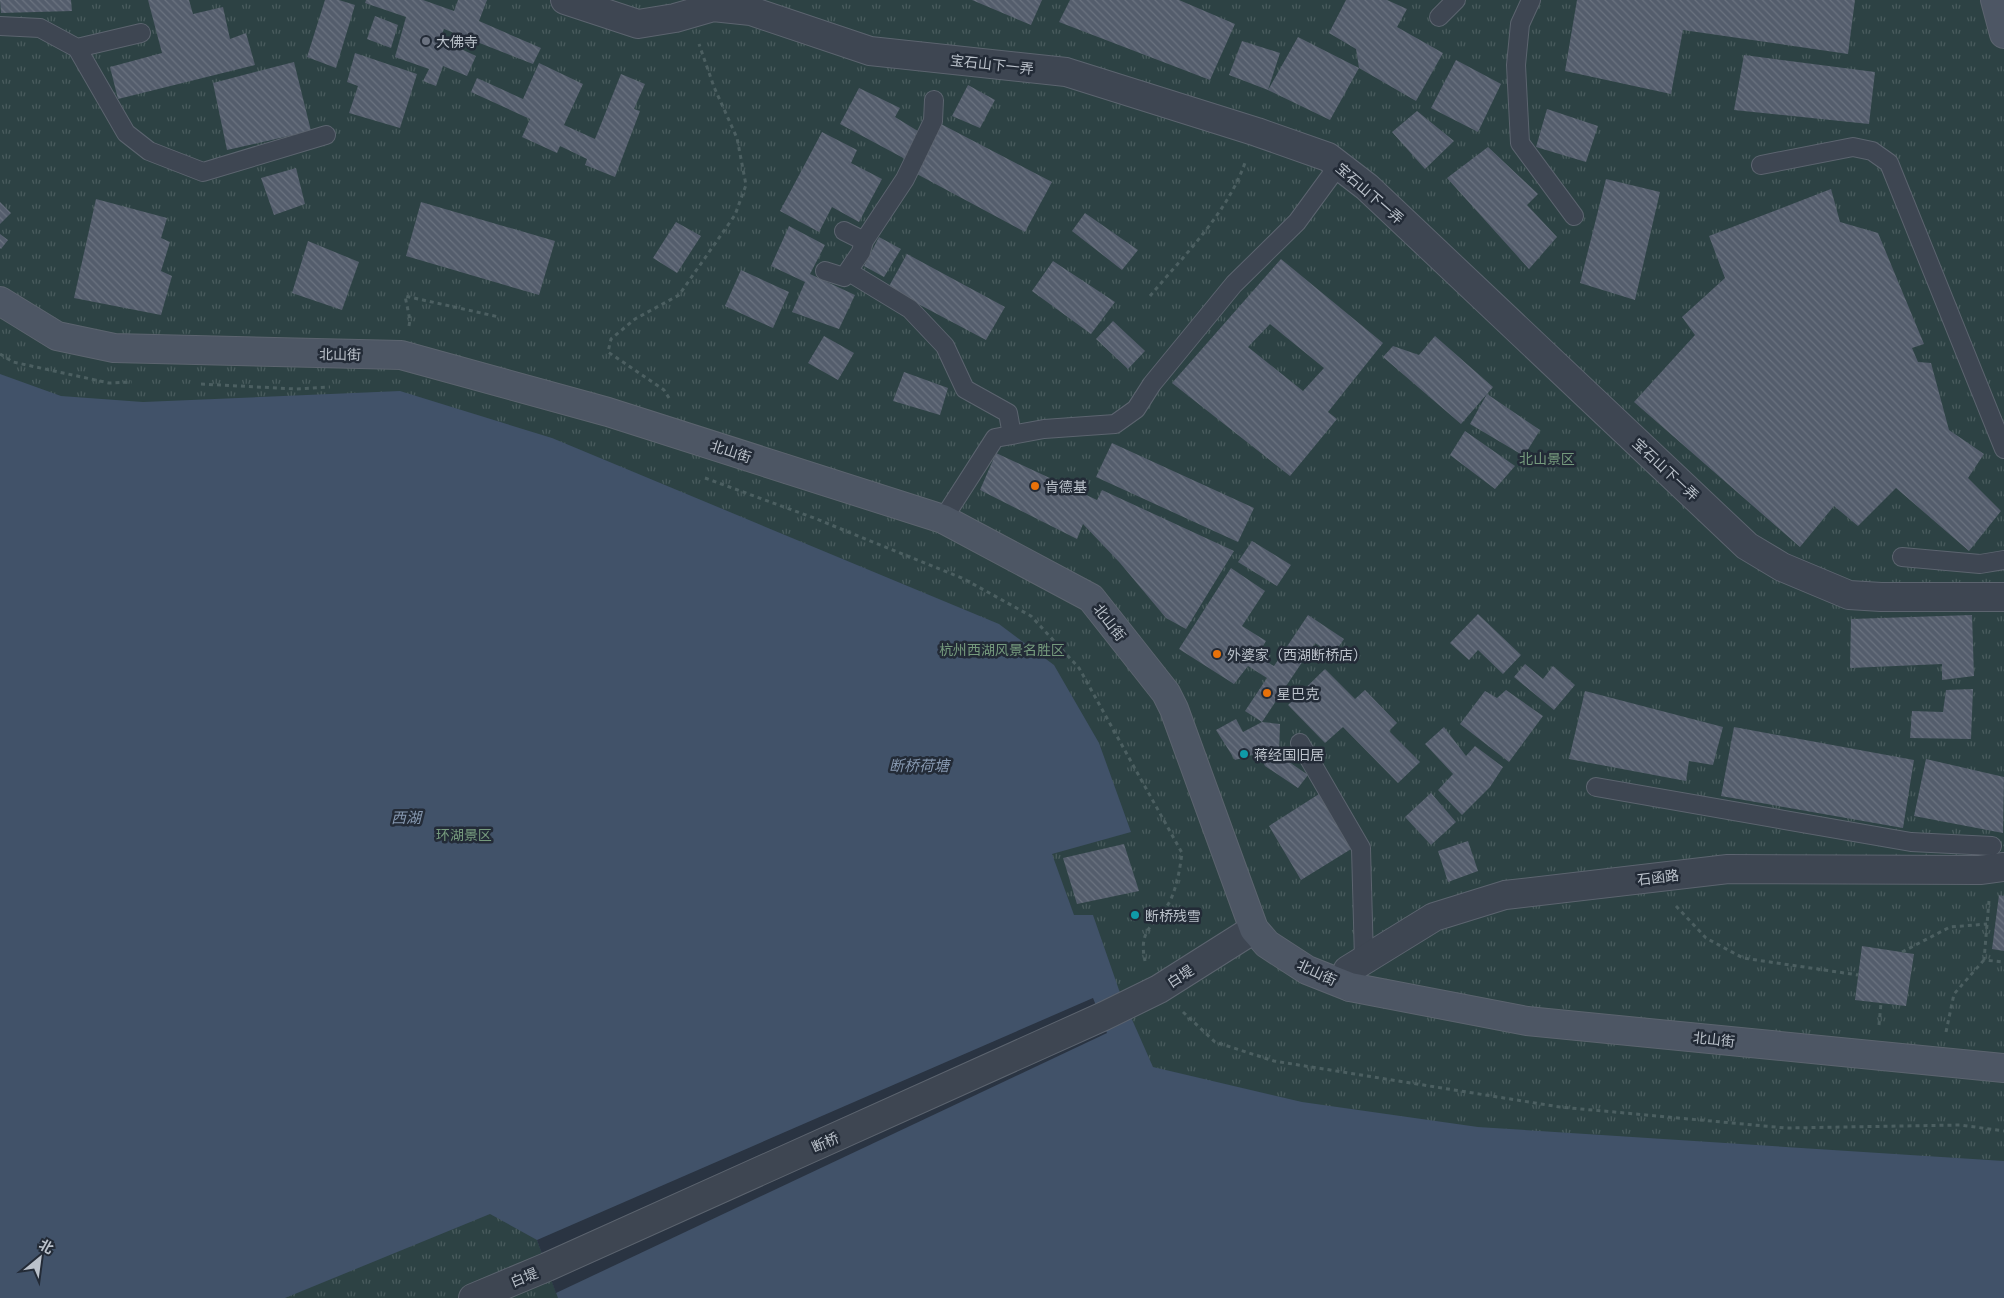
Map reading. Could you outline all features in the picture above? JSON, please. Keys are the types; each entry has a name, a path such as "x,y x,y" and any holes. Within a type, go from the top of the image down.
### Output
{"main road":[{"path":"1996,0 2004,34"},
{"name":"北山街","path":"0,301 57,336 114,348 401,355 608,412 943,519 1091,598 1166,693 1174,709 1254,929 1266,944 1307,970 1350,987 1527,1021 2004,1068"}],"street":[{"name":"宝石山下一弄","path":"565,0 638,24 675,18 713,7 751,11 870,51 1066,72 1256,132 1328,158 1367,187 1747,546 1782,567 1849,595 1881,597 2004,597"},
{"name":"石函路","path":"1350,987 1348,970 1434,917 1505,895 1728,869 1910,869 1996,861"},
{"name":"白堤","path":"1104,1016 1159,989 1254,929"},
{"name":"断桥","path":"547,1267 1104,1016"},
{"name":"白堤","path":"472,1298 547,1267"}],"lane":[{"path":"1439,17 1456,0"},
{"path":"1531,0 1520,24 1516,65 1520,143 1574,216"},
{"path":"0,26 40,28 77,48 126,133 149,151 203,172 326,135"},
{"path":"77,48 141,33"},
{"path":"825,271 844,277 849,272 861,252 864,242 905,179 933,121 934,100"},
{"path":"1761,165 1854,147 1872,151 1889,163 2004,449"},
{"path":"943,519 995,438 1044,429 1116,424 1136,409 1152,384 1234,284 1298,222 1338,166"},
{"path":"844,230 864,242"},
{"path":"849,272 910,309 945,346 965,389 1008,413 1012,435"},
{"path":"1902,557 1980,564 2004,560"},
{"path":"1300,743 1361,848 1364,960"},
{"path":"1596,787 1911,842 1996,861"},
{"path":"1910,869 1911,842"}],"path":[{"path":"692,439 696,437 680,417 664,390 608,352 612,339 635,319 679,294 735,215 746,185 737,138 699,46 702,25 713,7"},
{"path":"1150,296 1225,206 1239,182 1256,132"},
{"path":"405,296 499,317"},
{"path":"0,354 13,362 109,383 137,382"},
{"path":"193,383 296,389 335,386"},
{"path":"702,477 814,518 964,579 1031,616 1079,668 1182,853 1179,874 1170,900 1145,931 1144,959 1159,989 1215,1042 1274,1061 1570,1108 1786,1128 1960,1124 2004,1131"},
{"path":"1940,1062 1954,994 1984,960 1996,861"},
{"path":"1654,878 1678,908 1706,938 1742,958 1858,975"},
{"path":"1902,952 1950,927 1987,924"},
{"path":"1984,960 2004,962"}],"green space":[{"name":"杭州西湖风景名胜区","path":"0,0 2004,0 2004,1298 0,1298"}],"water":[{"name":"西湖","path":"0,374 61,396 143,402 400,391 552,438 999,624 1054,665 1099,743 1131,832 1052,854 1074,915 1093,915 1119,990 1153,1067 1302,1102 1478,1127 2004,1161 2004,1298 558,1298 537,1240 490,1214 285,1298 0,1298"}],"pier":[{"path":"1093,998 1107,1033 556,1293 537,1240"}],"building":[{"path":"0,0 71,0 72,11 1,13"},
{"path":"148,0 189,0 193,14 223,7 230,39 246,33 255,65 118,99 110,67 162,53"},
{"path":"325,0 339,0 355,5 336,68 307,57"},
{"path":"366,0 423,0 454,11 458,0 487,0 479,21 541,48 533,64 444,29 440,39 476,56 467,76 443,66 436,86 423,81 429,69 395,57 406,17 365,3"},
{"path":"972,0 1042,0 1031,25"},
{"path":"1070,0 1179,0 1235,24 1210,80 1059,22"},
{"path":"1346,0 1387,0 1407,9 1397,27 1443,53 1416,101 1359,68 1356,49 1329,33"},
{"path":"1577,0 1855,0 1848,54 1683,30 1671,94 1565,71"},
{"path":"375,16 398,25 391,48 367,39"},
{"path":"1298,37 1359,68 1330,120 1268,90"},
{"path":"1242,41 1280,53 1268,90 1229,75"},
{"path":"355,53 417,74 400,128 349,113 358,86 347,82"},
{"path":"1744,55 1875,72 1869,124 1734,110"},
{"path":"1456,60 1501,84 1478,132 1431,108"},
{"path":"294,62 311,131 227,150 213,83"},
{"path":"539,63 583,84 564,125 595,139 621,74 645,84 634,109 640,111 615,177 585,165 587,159 560,146 557,153 522,137 530,119 471,92 477,78 523,99"},
{"path":"968,85 995,100 980,128 952,116"},
{"path":"859,88 900,108 895,117 921,133 907,160 840,124"},
{"path":"1547,109 1598,126 1586,162 1536,147"},
{"path":"1417,111 1454,141 1425,169 1392,132"},
{"path":"941,124 1052,182 1025,232 915,173"},
{"path":"822,132 857,150 851,163 882,179 859,222 832,207 819,232 780,211"},
{"path":"1488,147 1538,194 1527,205 1557,237 1529,269 1447,178"},
{"path":"296,168 305,204 274,215 261,178"},
{"path":"1606,179 1660,192 1635,300 1580,283"},
{"path":"1831,189 1840,222 1878,233 1924,344 1912,348 1918,362 1931,363 1949,430 1984,454 1968,478 2001,511 1969,551 1896,488 1858,526 1834,506 1800,547 1634,402 1695,335 1682,317 1725,278 1709,236"},
{"path":"96,199 167,218 161,238 170,242 161,271 172,276 161,315 74,298"},
{"path":"0,202 11,213 0,224"},
{"path":"421,202 555,241 539,295 406,256"},
{"path":"1085,213 1138,250 1122,270 1072,231"},
{"path":"676,222 701,236 677,273 653,258"},
{"path":"789,226 825,245 810,274 855,295 839,329 792,312 805,282 771,266"},
{"path":"0,234 8,240 1,249 0,248"},
{"path":"879,237 901,249 884,277 864,266"},
{"path":"308,241 359,262 342,310 292,293"},
{"path":"907,254 1005,307 986,340 888,288"},
{"path":"1281,259 1383,343 1328,412 1337,419 1290,476 1172,383","holes":["1270,324 1324,368 1303,391 1248,347"]},
{"path":"1053,261 1115,302 1091,334 1032,291"},
{"path":"741,270 789,292 773,328 725,306"},
{"path":"1113,321 1145,351 1128,369 1096,339"},
{"path":"824,336 854,353 838,380 808,363"},
{"path":"1435,336 1493,387 1461,424 1383,357 1393,346 1419,355"},
{"path":"904,372 948,388 940,415 893,401"},
{"path":"1487,394 1540,430 1524,456 1470,424"},
{"path":"1465,431 1515,466 1495,489 1450,455"},
{"path":"1112,443 1254,508 1238,542 1096,477"},
{"path":"996,453 1097,500 1102,490 1234,551 1186,629 1166,618 1120,563 1083,524 1077,539 980,490"},
{"path":"1252,541 1291,565 1277,586 1238,562"},
{"path":"1231,568 1265,591 1242,626 1266,641 1257,656 1274,666 1308,615 1344,639 1333,655 1315,643 1262,722 1245,711 1267,678 1248,666 1234,684 1179,649"},
{"path":"1478,614 1521,655 1503,674 1478,650 1469,660 1450,643"},
{"path":"1972,615 1974,676 1942,680 1942,664 1850,668 1851,619"},
{"path":"1525,664 1543,679 1553,666 1575,685 1554,710 1514,677"},
{"path":"1325,669 1355,699 1365,690 1397,723 1389,731 1420,762 1398,783 1343,727 1325,743 1288,705"},
{"path":"1973,689 1971,739 1910,738 1912,711 1943,712 1946,690"},
{"path":"1506,690 1543,716 1509,762 1460,724 1485,691 1497,698"},
{"path":"1585,691 1723,727 1713,765 1689,761 1686,781 1569,759"},
{"name":"蒋经国旧居","path":"1236,719 1243,732 1262,722 1280,724 1279,755 1308,775 1298,788 1265,766 1259,753 1235,760 1216,730"},
{"path":"1444,727 1466,756 1475,746 1503,767 1490,787 1462,815 1438,790 1453,774 1425,744"},
{"path":"1734,727 1914,760 1903,828 1721,796"},
{"path":"1926,759 2004,777 2003,833 1914,816"},
{"path":"1431,793 1456,822 1431,845 1405,817"},
{"path":"1319,794 1356,846 1301,880 1269,826"},
{"path":"1468,841 1478,871 1448,882 1438,851"},
{"path":"1124,844 1139,891 1077,904 1063,858"},
{"path":"1999,895 2004,896 2004,951 1992,949"},
{"path":"1862,946 1914,954 1906,1006 1855,1000"}],"place":[{"name":"大佛寺","path":"426,41"},
{"name":"肯德基","path":"1035,486"},
{"name":"外婆家（西湖断桥店）","path":"1217,654"},
{"name":"星巴克","path":"1267,693"},
{"name":"蒋经国旧居","path":"1244,754"},
{"name":"断桥残雪","path":"1135,915"}],"park label":[{"name":"北山景区","path":"1547,458"},
{"name":"环湖景区","path":"464,834"}],"water label":[{"name":"断桥荷塘","path":"919,765"}]}
